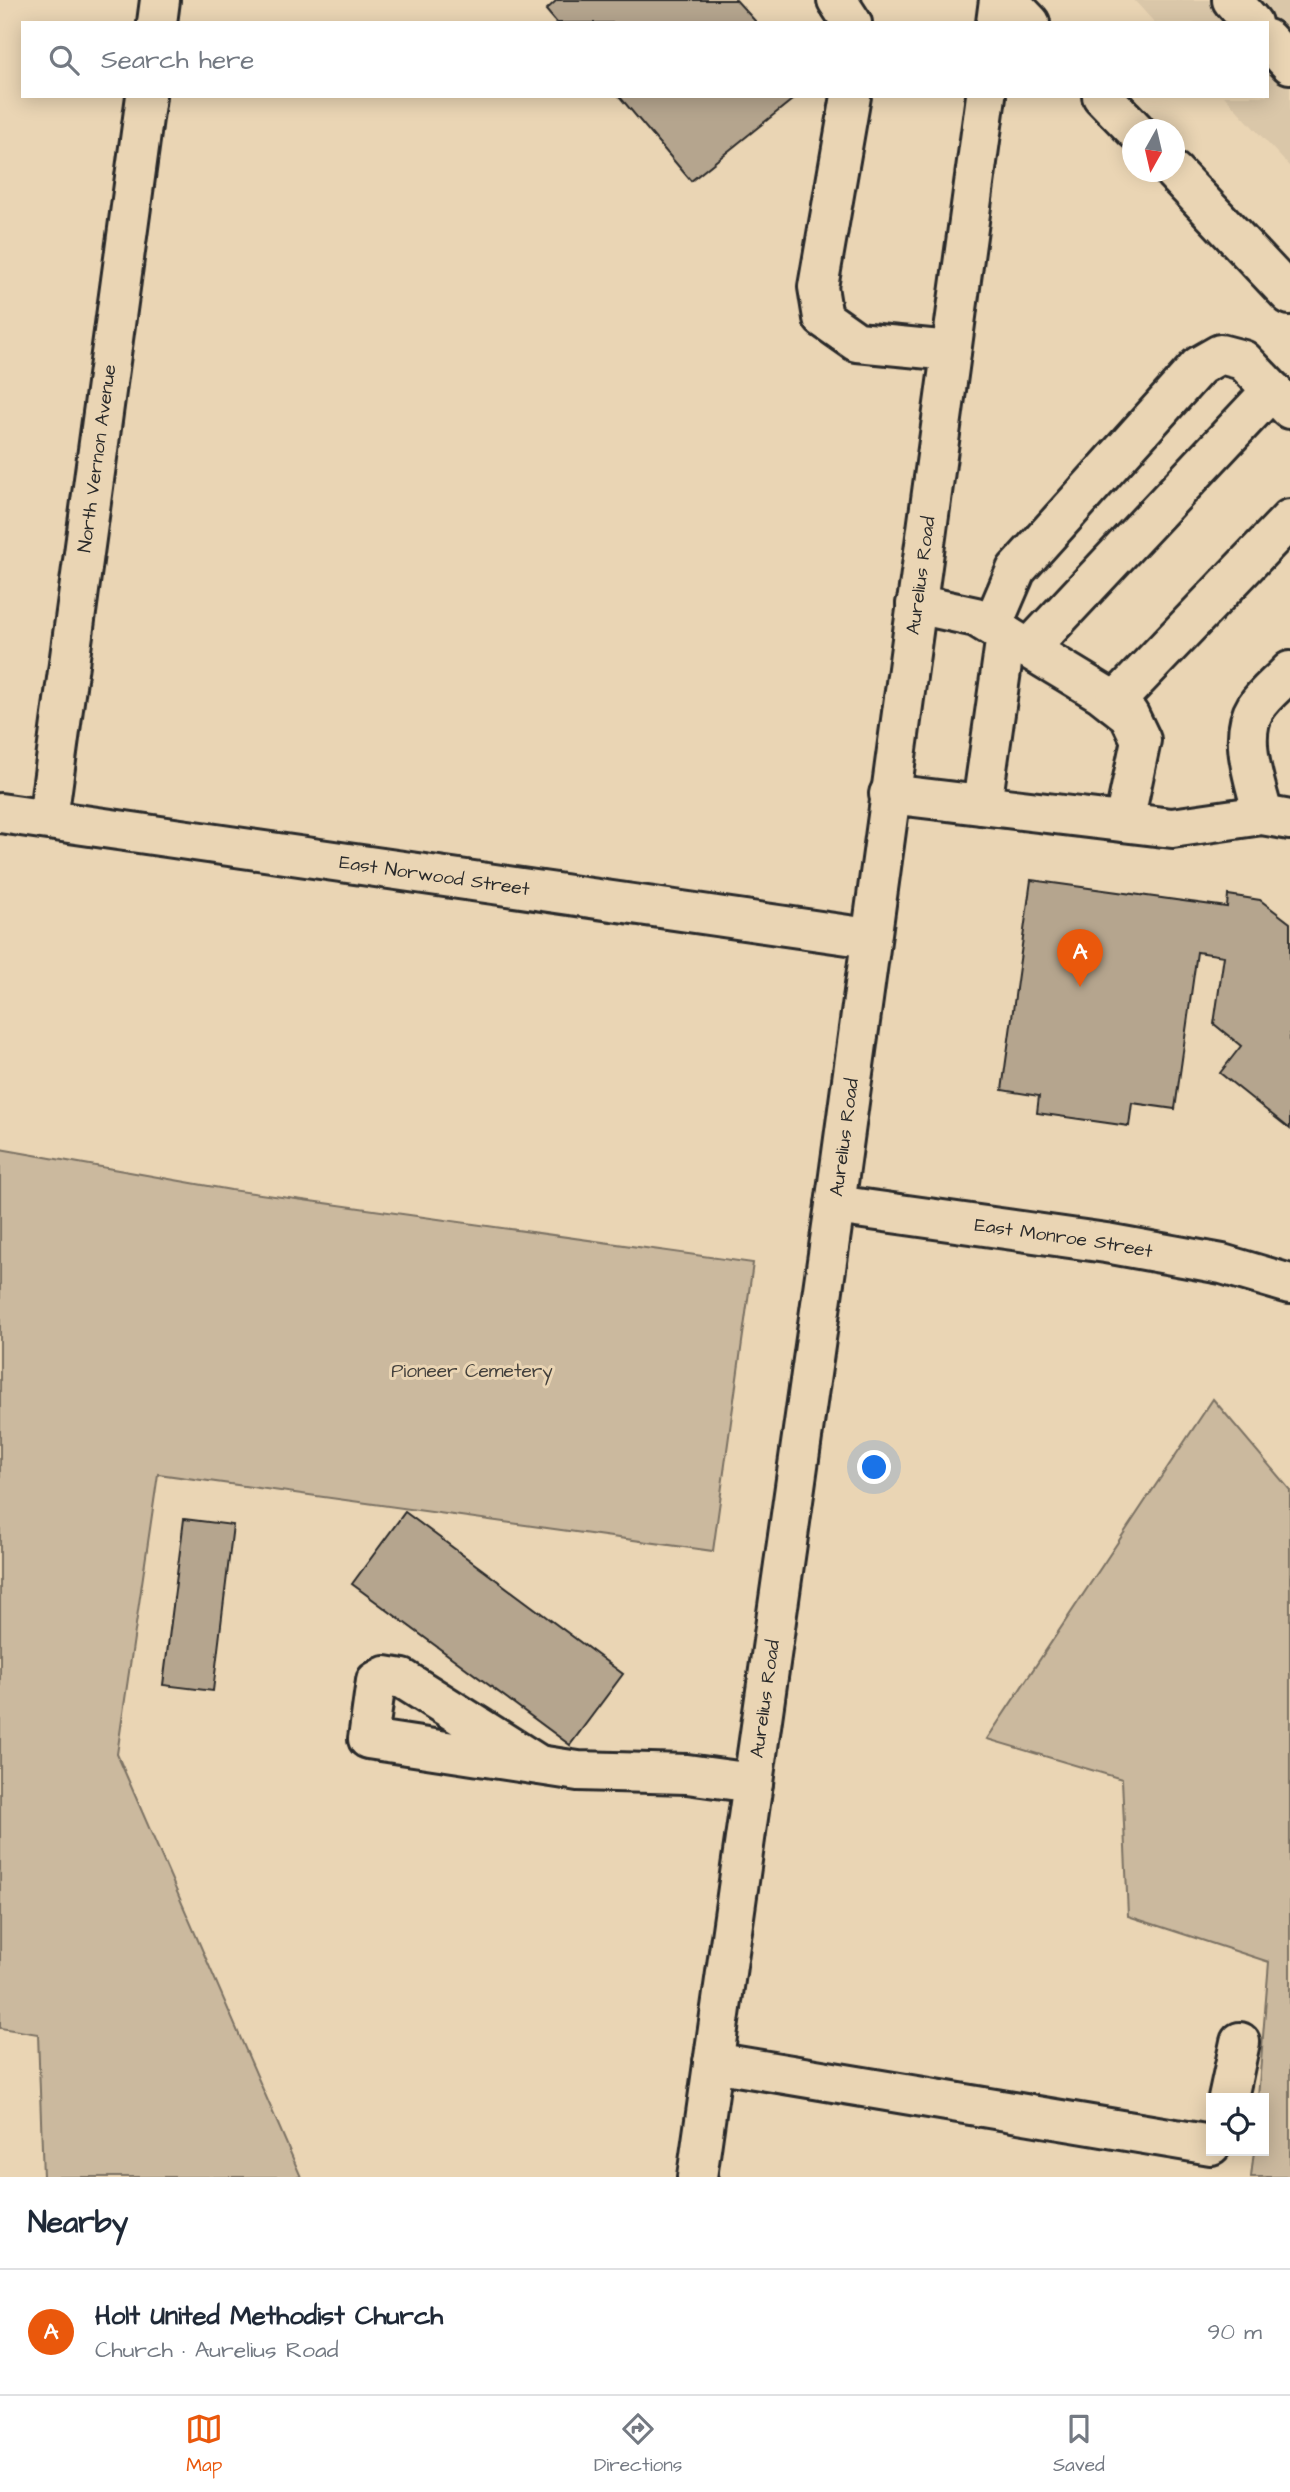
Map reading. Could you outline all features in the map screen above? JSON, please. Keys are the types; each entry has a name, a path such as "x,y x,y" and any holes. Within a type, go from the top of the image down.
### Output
{"street":[{"path":"156,21 160,0"},
{"path":"837,0 851,21"},
{"path":"996,21 999,0"},
{"path":"1008,0 1028,21"},
{"path":"1232,0 1250,21"},
{"name":"North Vernon Avenue","path":"48,819 146,98"},
{"path":"851,98 818,287 823,317 857,342 951,351"},
{"name":"Aurelius Road","path":"697,2177 835,1205 869,938 986,98"},
{"path":"1104,98 1124,119"},
{"path":"1183,182 1290,295"},
{"path":"982,805 1009,637 1016,570 1199,366 1220,355 1243,360 1281,399 1009,637"},
{"path":"1114,704 1290,519"},
{"path":"916,604 976,617 1101,692 1129,715 1141,740 1124,822"},
{"path":"889,794 1172,828 1277,818 1249,751 1248,731 1255,708 1290,671"},
{"name":"East Norwood Street","path":"0,813 869,938"},
{"name":"East Monroe Street","path":"835,1205 1106,1243 1222,1264 1290,1284"},
{"path":"539,1765 578,1770 687,1774 752,1783"},
{"path":"1229,2093 1240,2042"},
{"path":"713,2062 1206,2143"}],"shaded area":[{"path":"1134,0 1290,0 1290,167 1226,98 1269,98 1269,21 1153,21"}],"green space":[{"name":"Pioneer Cemetery","path":"0,1149 231,1190 753,1263 713,1551 158,1474 117,1754 301,2177 43,2177 38,2034 0,2028"},
{"path":"1213,1399 1290,1490 1290,2177 1251,2177 1253,2156 1269,2156 1269,2093 1258,2093 1269,1962 1128,1916 1122,1779 987,1739"}],"building":[{"path":"557,0 736,0 755,21 555,21 546,10"},
{"path":"621,98 795,98 691,181"},
{"path":"1031,880 1227,907 1228,895 1260,900 1290,923 1290,1129 1220,1073 1241,1046 1214,1024 1224,956 1197,952 1175,1109 1132,1103 1129,1126 1037,1113 1039,1096 1002,1090"},
{"path":"405,1512 623,1674 570,1745 352,1584"},
{"path":"184,1519 233,1525 213,1691 163,1685"}],"place":[{"name":"Holt United Methodist Church","path":"1080,987"}]}
